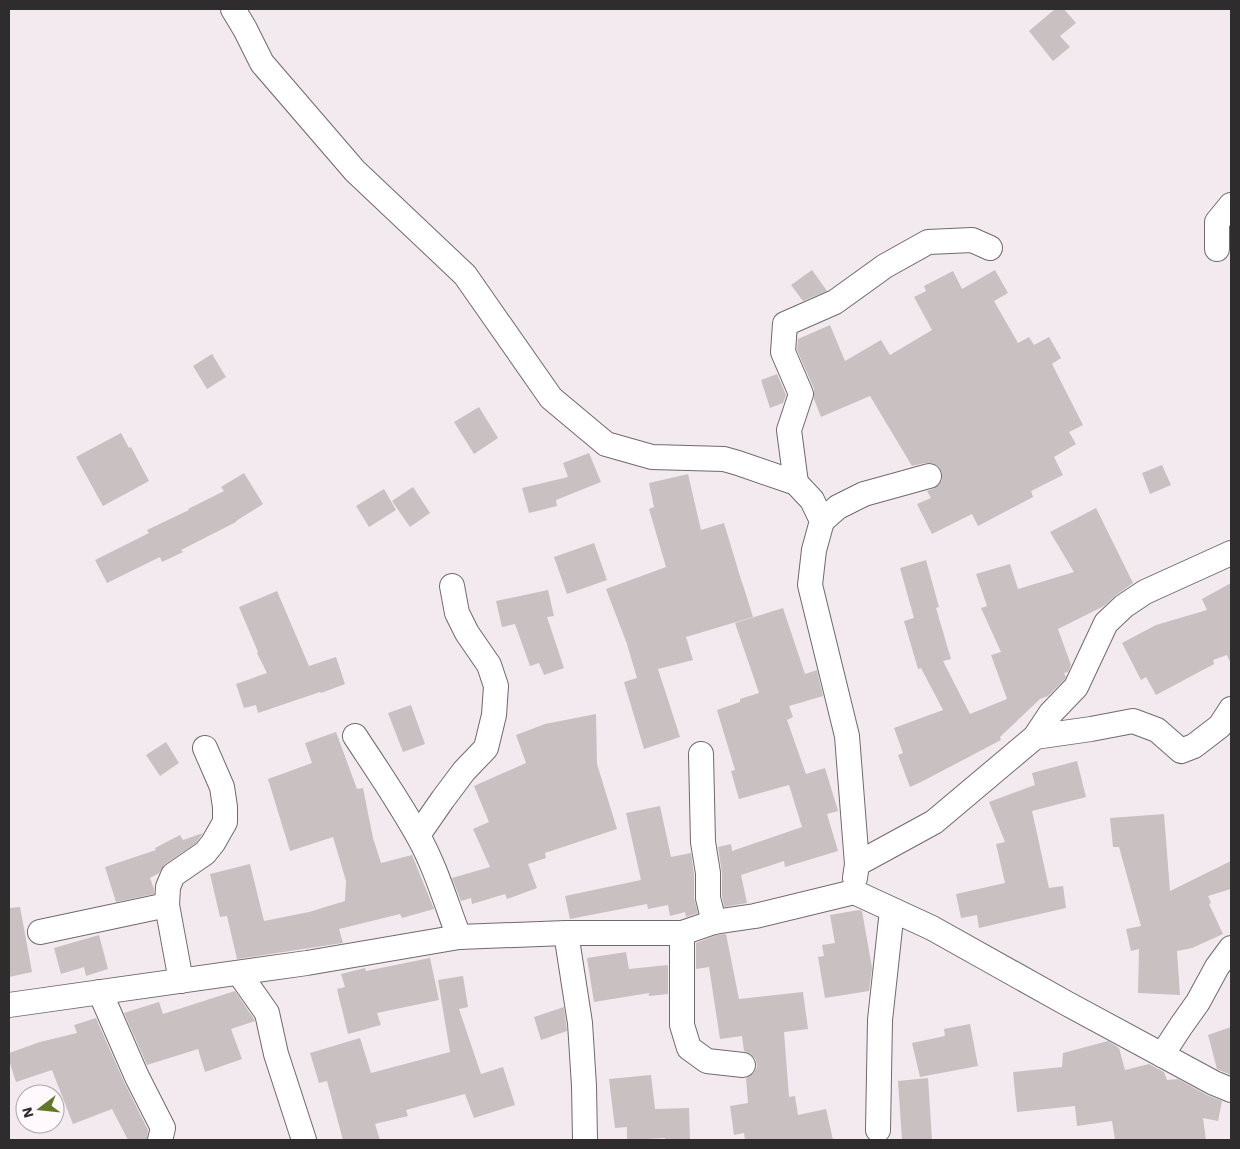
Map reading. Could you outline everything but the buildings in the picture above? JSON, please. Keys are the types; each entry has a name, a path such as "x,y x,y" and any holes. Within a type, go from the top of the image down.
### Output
{"street":[{"path":"233,9 246,29 262,63 355,171 465,275 551,398 606,444 652,457 724,459 796,483 812,500 822,521"},
{"path":"1216,249 1217,222 1231,205"},
{"path":"796,483 789,430 800,394 783,352 785,324 835,302 885,266 928,242 972,240 990,248"},
{"path":"854,892 857,864 847,736 810,585 814,550 822,521 838,507 864,494 929,476"},
{"path":"857,864 934,822 1035,737 1051,713 1076,687 1106,623 1124,606 1145,592 1231,553"},
{"path":"418,835 464,771 486,748 494,715 496,686 489,665 467,634 457,613 452,586"},
{"path":"1035,737 1133,722 1157,730 1181,752 1194,746 1220,726 1231,709"},
{"path":"355,736 418,835 436,874 459,938"},
{"path":"181,981 167,905 168,887 172,875 205,853 213,843 224,822 225,807 222,787 205,748"},
{"path":"700,754 708,898 714,922"},
{"path":"9,1005 240,973 459,938 566,933 682,933 714,922 755,916 854,892 932,928 1066,1004 1214,1083 1231,1090"},
{"path":"40,932 167,905"},
{"path":"878,1130 880,1020 892,910"},
{"path":"566,933 580,1023 585,1140"},
{"path":"682,933 682,1026 689,1048 707,1061 743,1066"},
{"path":"1162,1055 1198,1002 1216,968 1231,948"},
{"path":"240,973 267,1013 276,1054 304,1140"},
{"path":"100,992 137,1077 163,1128 160,1140"}]}
